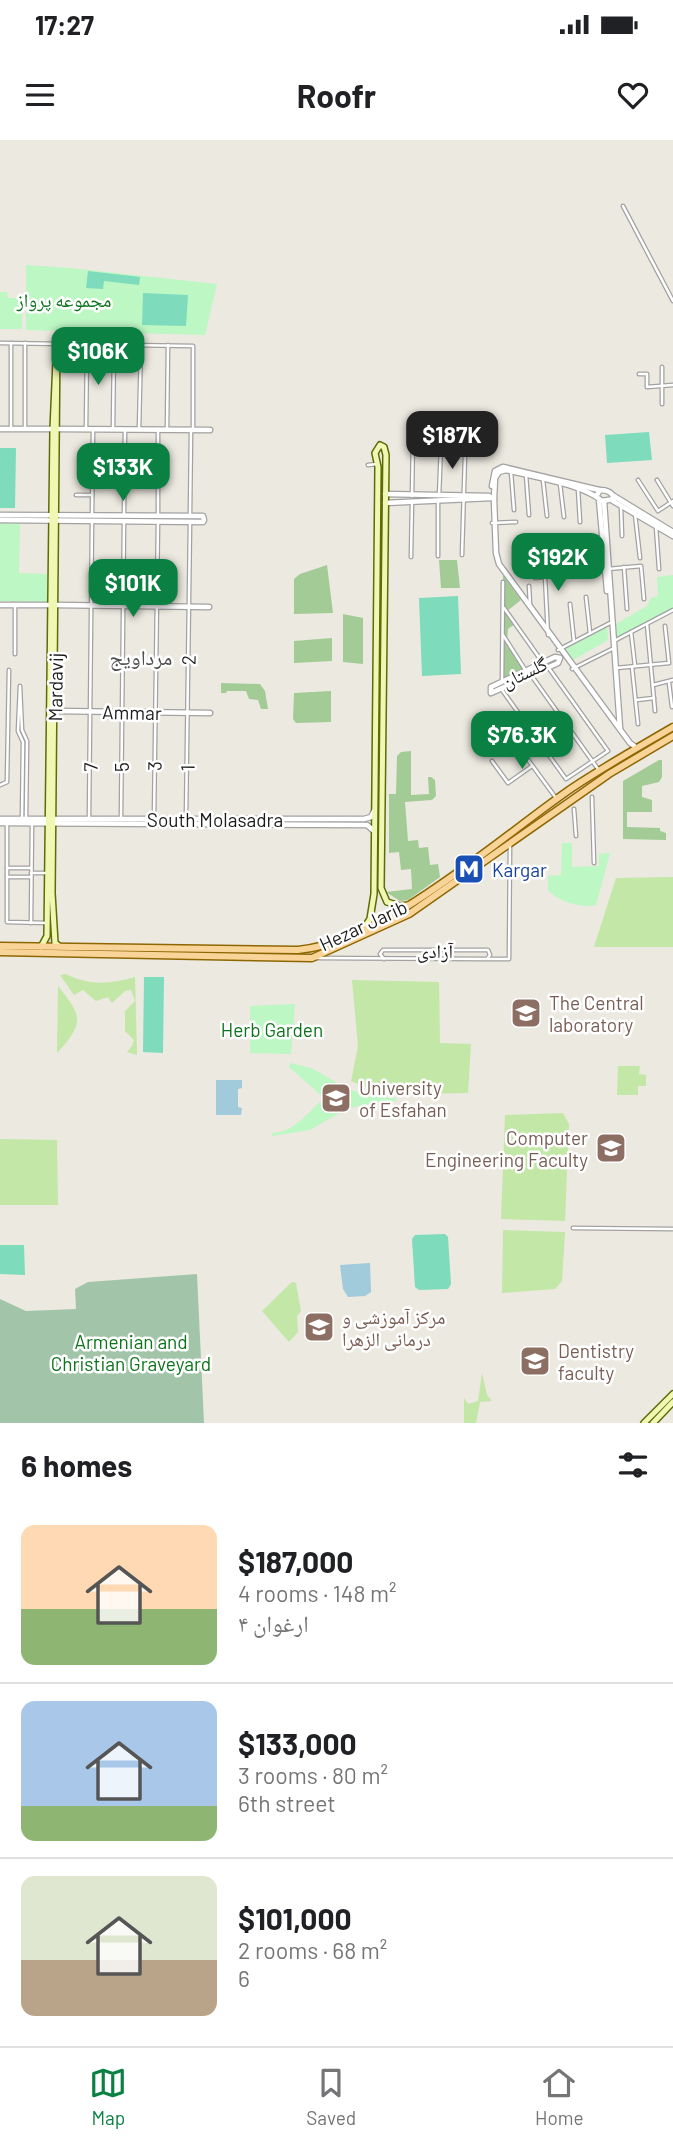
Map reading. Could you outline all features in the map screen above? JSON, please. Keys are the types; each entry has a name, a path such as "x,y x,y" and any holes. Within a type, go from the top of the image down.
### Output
{"main road":[{"name":"Mardavij","path":"57,342 50,893 53,936 55,943 62,947"},
{"path":"364,928 372,908 378,858 382,802 386,449 382,446 376,448 375,834 378,858 381,888 384,898 393,905 409,905"},
{"name":"Mardavij","path":"51,821 54,605"},
{"name":"Hezar Jarib","path":"0,946 298,950 317,948 409,905 579,784 673,727"},
{"name":"Hezar Jarib","path":"0,952 312,958 409,914 583,792 673,736"},
{"path":"376,745 378,764 382,763"},
{"path":"376,777 380,775 382,802"},
{"path":"579,784 583,792"},
{"name":"Mardavij","path":"41,947 46,943 50,893"},
{"path":"644,1423 673,1394"},
{"path":"653,1423 673,1402"}],"street":[{"path":"623,206 673,301"},
{"path":"0,343 168,345 166,430"},
{"path":"10,429 11,343"},
{"path":"24,429 25,344"},
{"path":"86,430 87,344"},
{"path":"113,430 114,345"},
{"path":"139,430 141,345"},
{"name":"2","path":"168,345 193,346 188,713"},
{"path":"662,367 662,404"},
{"path":"639,374 647,374 648,387 673,385"},
{"path":"0,429 210,430"},
{"name":"7","path":"89,820 93,430"},
{"name":"5","path":"121,821 125,430"},
{"name":"3","path":"154,819 158,430"},
{"path":"411,557 413,436"},
{"path":"438,556 440,446"},
{"path":"462,555 465,455"},
{"path":"368,464 377,464"},
{"path":"628,753 628,746 619,731 496,564 493,553 493,475 503,467 613,498 673,534"},
{"path":"493,499 497,474 503,470 600,496 610,492 621,504 673,534"},
{"path":"511,472 514,510"},
{"path":"526,475 530,515"},
{"path":"543,480 547,516"},
{"path":"638,480 658,511 672,503 657,480"},
{"path":"560,484 564,517"},
{"path":"578,489 580,522"},
{"path":"385,494 412,498 493,499"},
{"path":"76,495 93,495"},
{"path":"600,496 617,702"},
{"path":"600,496 619,731 637,748"},
{"path":"385,503 412,498"},
{"path":"621,504 622,536"},
{"path":"635,511 640,558"},
{"path":"0,517 203,519"},
{"path":"493,523 516,522"},
{"path":"493,523 496,557 549,635"},
{"path":"656,524 659,569"},
{"path":"554,541 603,537"},
{"path":"533,546 535,578 545,577 549,635"},
{"path":"608,569 641,566 644,598"},
{"path":"624,567 627,609"},
{"path":"502,682 503,582"},
{"path":"529,586 531,607"},
{"path":"586,597 590,633"},
{"path":"570,604 574,641"},
{"path":"0,605 209,607"},
{"path":"15,605 15,654"},
{"path":"503,606 543,663"},
{"path":"614,641 673,610"},
{"path":"559,649 610,623"},
{"path":"647,624 654,711"},
{"path":"616,668 669,663 665,626"},
{"path":"631,632 638,724"},
{"path":"502,635 526,671"},
{"path":"573,668 612,649"},
{"name":"گلستان","path":"557,656 560,658 558,663 548,667 494,694 489,690 557,656"},
{"path":"502,690 566,779 608,751 548,667"},
{"path":"0,785 7,782 9,670"},
{"path":"531,676 599,771"},
{"path":"653,685 671,682 671,707"},
{"path":"20,686 22,730 27,741 24,819 23,742 18,731 20,686"},
{"path":"635,700 654,698"},
{"path":"605,712 617,702"},
{"name":"Ammar","path":"54,711 210,713"},
{"name":"1","path":"186,822 188,713"},
{"path":"486,745 507,731 557,799"},
{"path":"492,761 508,783 532,766"},
{"path":"592,797 594,863"},
{"path":"375,807 371,817 365,822 375,834"},
{"path":"574,809 576,836"},
{"name":"South Molasadra","path":"121,821 154,819 186,822"},
{"path":"0,821 51,821"},
{"path":"0,821 7,824 51,821"},
{"name":"South Molasadra","path":"51,821 365,822"},
{"path":"31,923 32,823"},
{"path":"7,824 7,922 47,923"},
{"name":"آزادی","path":"312,958 509,959 510,844"},
{"path":"7,868 31,873"},
{"path":"7,877 45,873"},
{"name":"آزادی","path":"384,959 380,954 383,950 488,950 490,955 487,959"},
{"path":"573,1228 673,1229"}],"green space":[{"name":"مجموعه پرواز","path":"26,265 217,284 205,335 26,330"},
{"path":"88,271 140,277 139,285 104,281 103,289 86,288"},
{"path":"0,292 7,292 8,298 22,298 22,329 0,329"},
{"path":"143,293 188,295 186,326 142,325"},
{"path":"649,432 652,460 607,463 605,435"},
{"path":"0,448 16,448 15,508 0,508"},
{"path":"0,523 20,524 19,573 47,574 47,602 0,601"},
{"path":"439,560 457,560 460,588 441,588"},
{"path":"327,565 333,613 294,614 294,579 300,574"},
{"path":"503,575 521,600 507,611 515,624 508,629 507,641 526,671 502,682"},
{"path":"673,575 673,612 623,637 617,636 616,624 647,606 651,598 658,596 657,577"},
{"path":"458,596 461,674 422,676 419,598"},
{"path":"343,614 363,618 363,664 343,662"},
{"path":"607,625 608,640 573,660 564,648"},
{"path":"332,638 332,661 294,663 294,641"},
{"path":"221,683 260,684 265,691 268,709 261,709 258,700 249,699 246,691 221,693"},
{"path":"331,691 331,722 296,723 293,719 294,693"},
{"path":"411,751 411,795 429,794 428,777 431,777 435,780 436,796 432,800 405,802 408,841 418,840 419,848 428,847 430,865 438,864 440,877 408,900 400,901 386,892 412,889 411,869 401,870 399,852 389,853 389,794 396,794 397,756 401,752"},
{"path":"662,760 662,777 659,782 642,786 642,797 652,800 652,812 627,812 627,827 660,828 660,831 666,833 666,840 623,839 623,781"},
{"path":"562,843 572,843 572,867 599,866 599,854 610,853 596,905 570,903 557,898 548,890 548,876 561,875"},
{"path":"673,877 673,947 594,947 616,878"},
{"path":"66,974 83,981 100,983 135,977 137,1055 127,1052 134,1040 125,1031 125,1011 135,1001 131,990 125,991 112,1003 108,997 96,1001 83,990 74,995 60,975"},
{"path":"144,977 164,977 163,1053 143,1052"},
{"path":"352,980 439,982 440,1043 471,1044 468,1093 377,1092 351,1081 358,1046"},
{"path":"58,986 72,1005 77,1020 72,1034 57,1053"},
{"name":"Herb Garden","path":"295,1004 291,1054 250,1053 250,1006"},
{"path":"290,1063 311,1068 343,1086 333,1089 323,1097 289,1067"},
{"path":"618,1066 640,1066 639,1074 646,1075 646,1086 638,1086 638,1095 617,1095"},
{"path":"347,1089 375,1097 396,1098 396,1101 346,1109 310,1130 272,1136 272,1133 293,1126 336,1091"},
{"path":"563,1113 569,1124 565,1221 501,1219 505,1115"},
{"path":"0,1139 57,1140 58,1205 0,1205"},
{"path":"503,1230 565,1232 562,1281 555,1289 502,1293"},
{"path":"445,1234 448,1237 451,1284 448,1289 419,1290 415,1287 412,1239 415,1235"},
{"path":"0,1245 24,1245 25,1275 0,1274"},
{"name":"Armenian and Christian Graveyard","path":"197,1274 204,1423 0,1423 0,1299 26,1311 76,1309 75,1289 88,1282"},
{"path":"292,1282 296,1283 301,1311 297,1316 298,1332 289,1342 262,1311"},
{"path":"482,1373 487,1395 492,1401 480,1402 476,1423 464,1423 464,1398 468,1404 478,1401"}],"water":[{"path":"216,1080 242,1080 242,1088 238,1089 241,1115 216,1115"},
{"path":"370,1263 371,1292 365,1296 348,1297 343,1289 340,1265"}],"place":[{"name":"Kargar","path":"469,869"},
{"name":"The Central laboratory","path":"526,1013"},
{"name":"University of Esfahan","path":"336,1098"},
{"name":"Computer Engineering Faculty","path":"611,1148"},
{"name":"مرکز آموزشی و درمانی الزهرا","path":"319,1327"},
{"name":"Dentistry faculty","path":"535,1361"}],"district":[{"name":"مرداویج","path":"141,656"}]}
